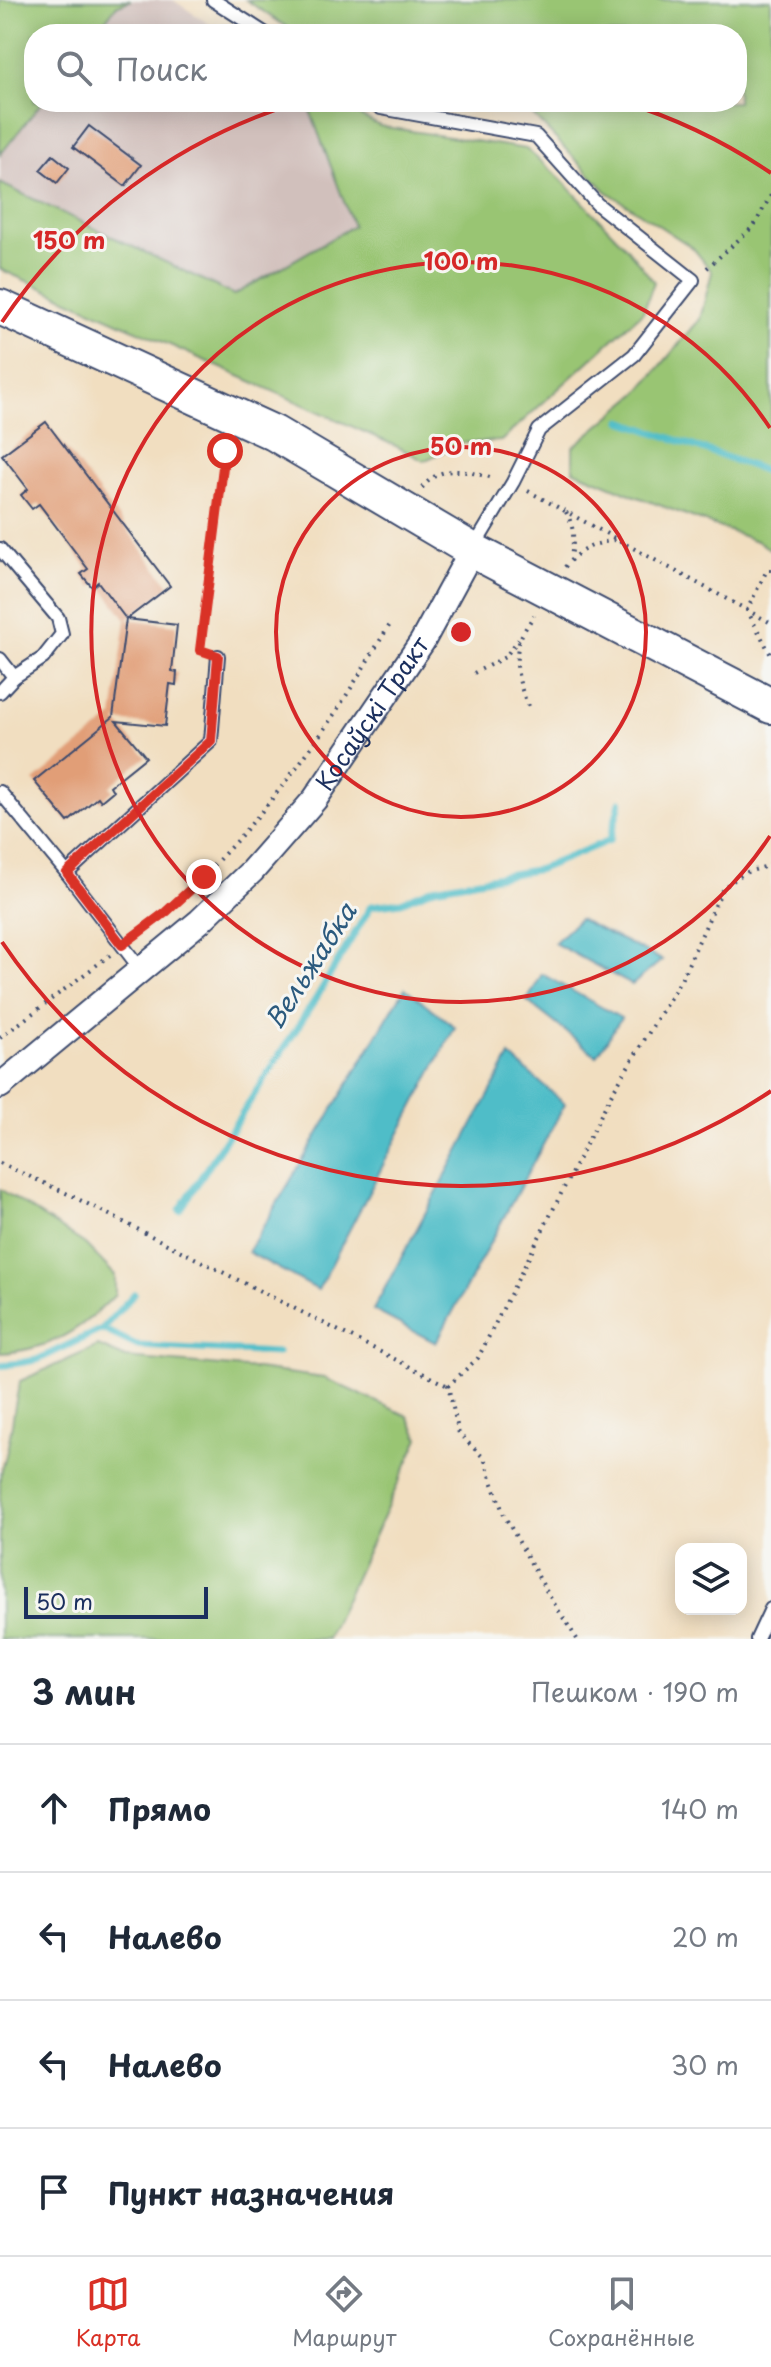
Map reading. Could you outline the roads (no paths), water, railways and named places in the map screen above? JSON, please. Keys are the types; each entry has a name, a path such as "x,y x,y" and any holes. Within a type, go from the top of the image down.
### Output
{"main road":[{"path":"0,307 274,433 472,550 771,706"}],"street":[{"name":"Косаўскі Тракт","path":"0,1086 142,971 252,871 315,799 422,642 472,550"}],"lane":[{"path":"213,0 250,24"},
{"path":"403,112 536,136 597,204 693,280 634,355 539,430 513,482 472,550"},
{"path":"0,549 58,618 62,634 43,658 14,677 0,692"},
{"path":"67,873 211,741 218,656"},
{"path":"0,659 14,677"},
{"path":"0,792 142,971"},
{"path":"757,1639 771,1609"}],"water":[{"path":"579,919 662,960 632,985 554,943"},
{"path":"542,974 621,1018 597,1056 527,1001"},
{"path":"405,988 455,1027 318,1290 248,1252"},
{"path":"510,1056 565,1104 436,1343 373,1310"}],"waterway":[{"path":"622,421 771,473"},
{"name":"Вельжабка","path":"180,1210 315,1000 371,906 401,902 434,888 540,869 610,840 620,802"},
{"name":"Вельжабка","path":"0,1366 37,1360 102,1329 134,1294"},
{"path":"102,1329 138,1346 277,1353"}]}
